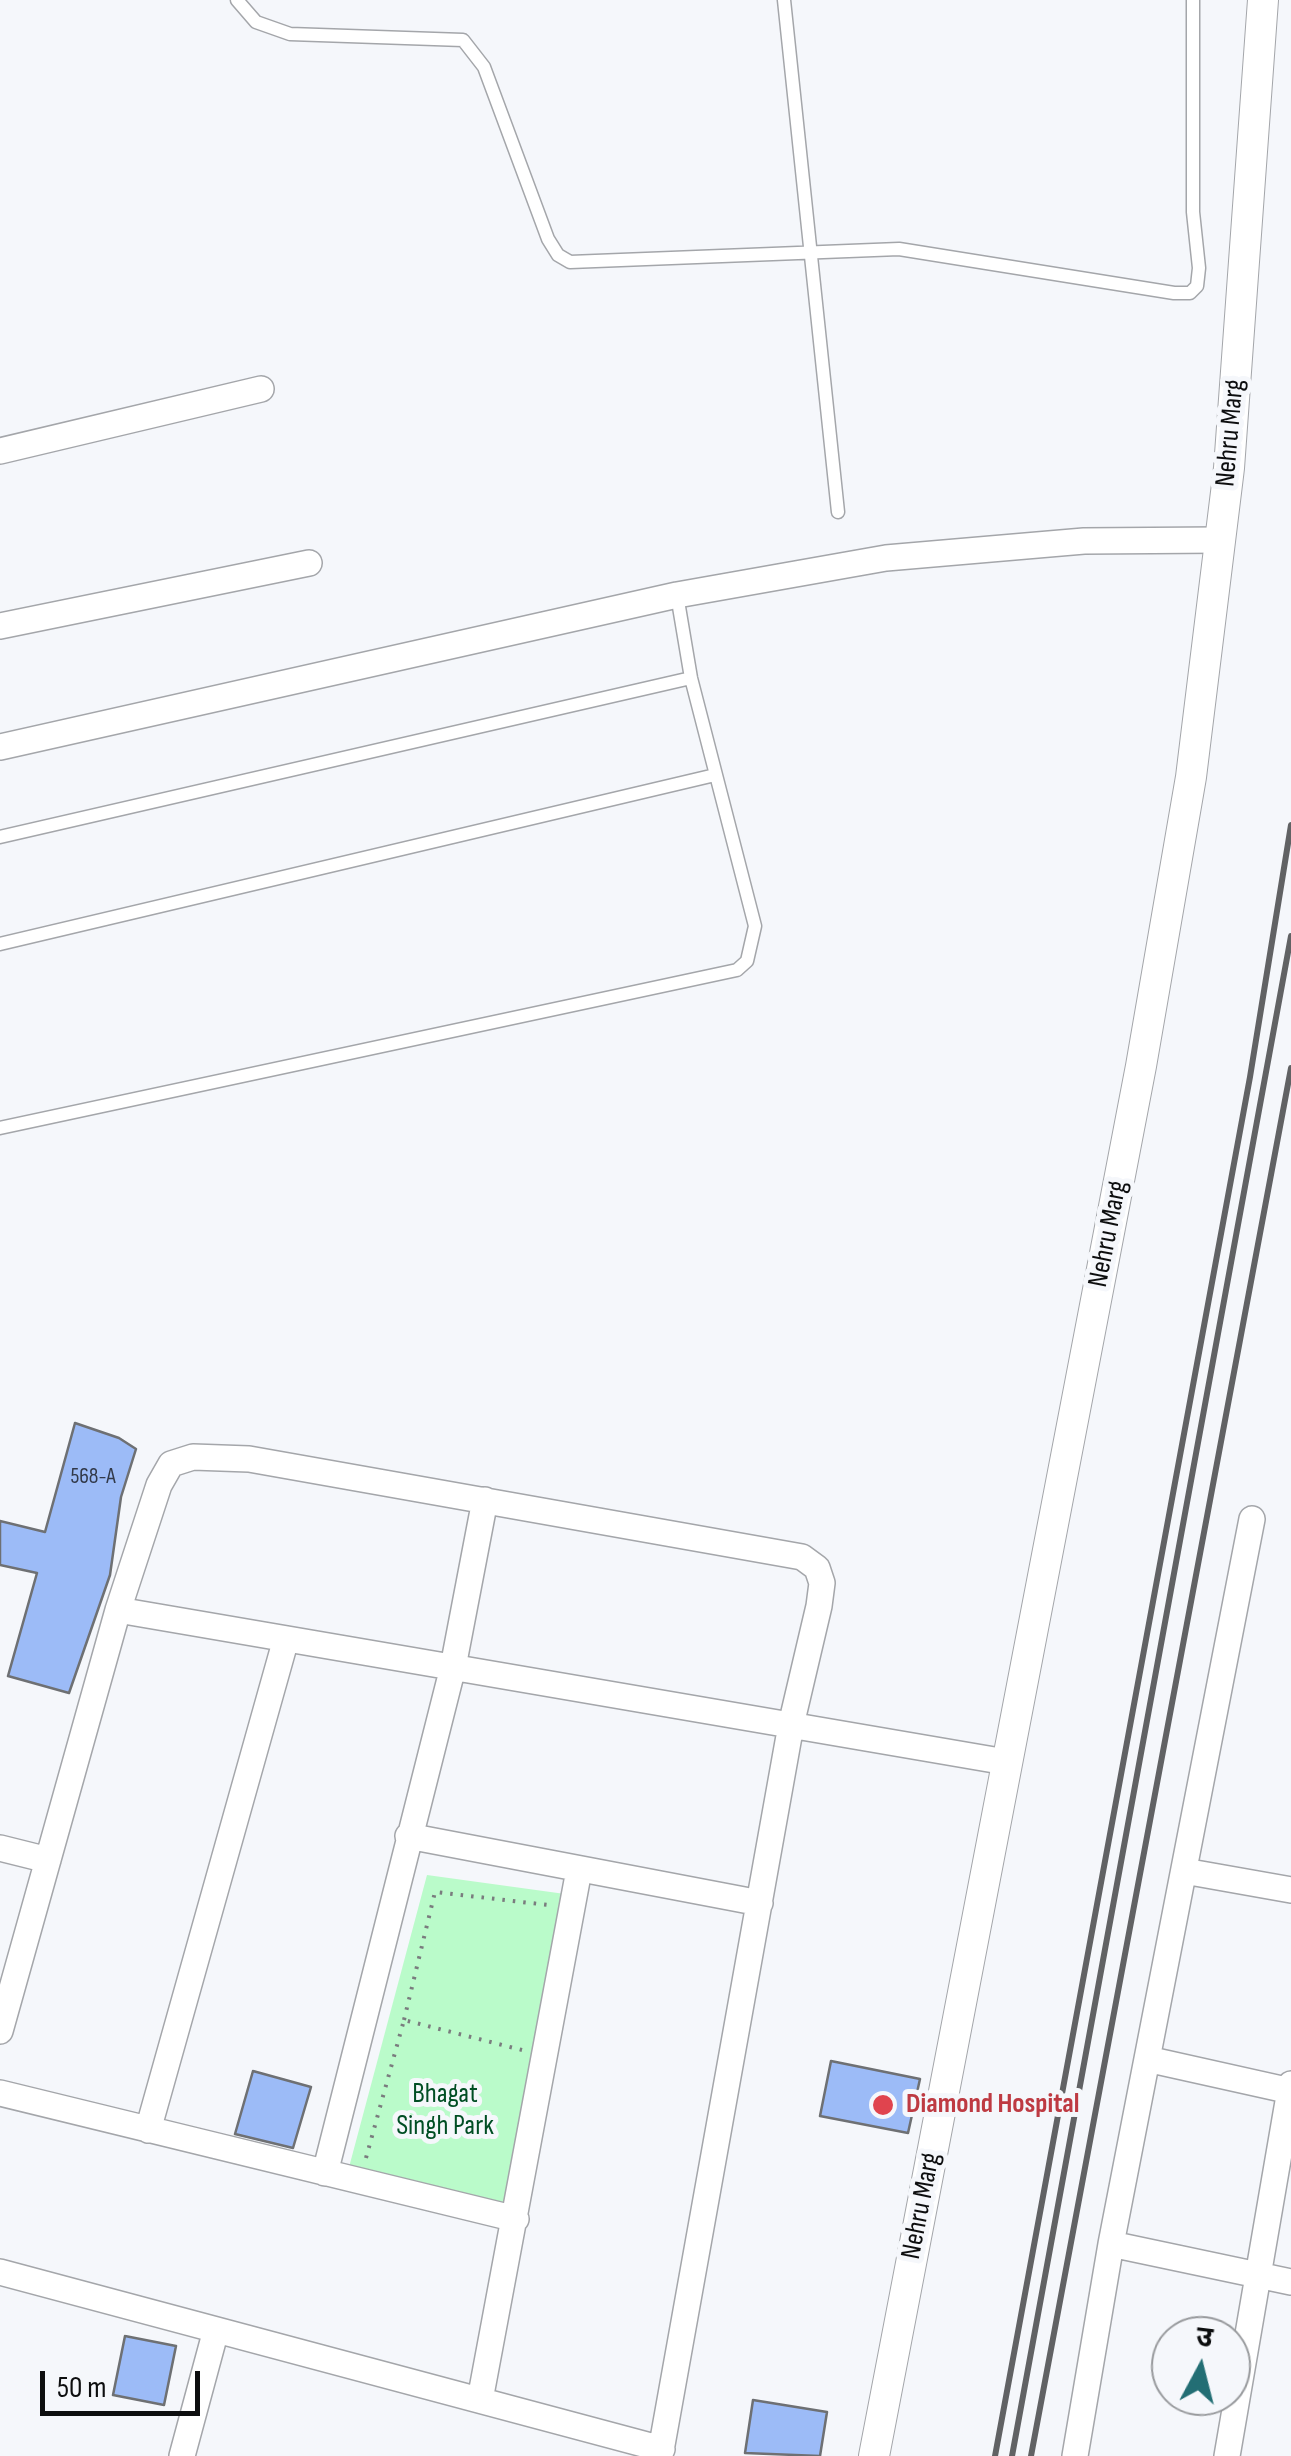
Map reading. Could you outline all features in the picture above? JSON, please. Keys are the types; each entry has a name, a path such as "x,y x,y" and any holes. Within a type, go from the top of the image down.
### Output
{"street":[{"name":"Nehru Marg","path":"874,2456 1151,1011 1202,702 1260,90 1263,0"},
{"path":"0,451 261,389"},
{"path":"0,746 677,595 934,553 1084,541 1220,540"},
{"path":"0,626 309,562"},
{"path":"0,2031 118,1610 159,1486 172,1464 193,1457 248,1458 802,1556 817,1568 822,1583 791,1725 661,2452 0,2272"},
{"path":"325,2173 453,1667 485,1500"},
{"path":"1076,2456 1111,2244 1252,1519"},
{"path":"118,1610 1006,1762"},
{"path":"148,2130 286,1638"},
{"path":"408,1836 760,1903"},
{"path":"0,1848 48,1860"},
{"path":"480,2400 579,1870"},
{"path":"1184,1871 1291,1890"},
{"path":"1147,2059 1291,2088 1227,2456"},
{"path":"0,2094 516,2219"},
{"path":"1111,2244 1291,2282"},
{"path":"182,2456 216,2330"}],"lane":[{"path":"237,0 256,22 290,34 462,40 484,67 548,238 558,255 570,262 899,249 1135,288 1190,293 1197,286 1199,268 1193,212 1193,0"},
{"path":"784,0 838,512"},
{"path":"0,1128 737,970 747,961 754,926 691,678 677,595"},
{"path":"0,837 691,678"},
{"path":"0,944 715,774"}],"path":[{"path":"364,2166 435,1892 548,1906 544,1924"},
{"path":"404,2020 522,2050"}],"green space":[{"name":"Bhagat Singh Park","path":"427,1875 565,1894 508,2210 348,2171"}],"building":[{"path":"75,1423 119,1438 136,1449 121,1497 110,1575 69,1693 8,1676 37,1573 0,1565 0,1521 45,1532"},
{"path":"831,2061 920,2079 908,2133 820,2116"},
{"path":"253,2071 311,2087 293,2148 235,2134"},
{"path":"125,2336 176,2346 164,2405 113,2395"},
{"path":"753,2400 827,2412 820,2456 745,2453"}],"railway":[{"path":"995,2456 1250,1077 1291,825"},
{"path":"1012,2456 1291,936"},
{"path":"1031,2456 1291,1068"}],"place":[{"name":"Diamond Hospital","path":"883,2105"}]}
